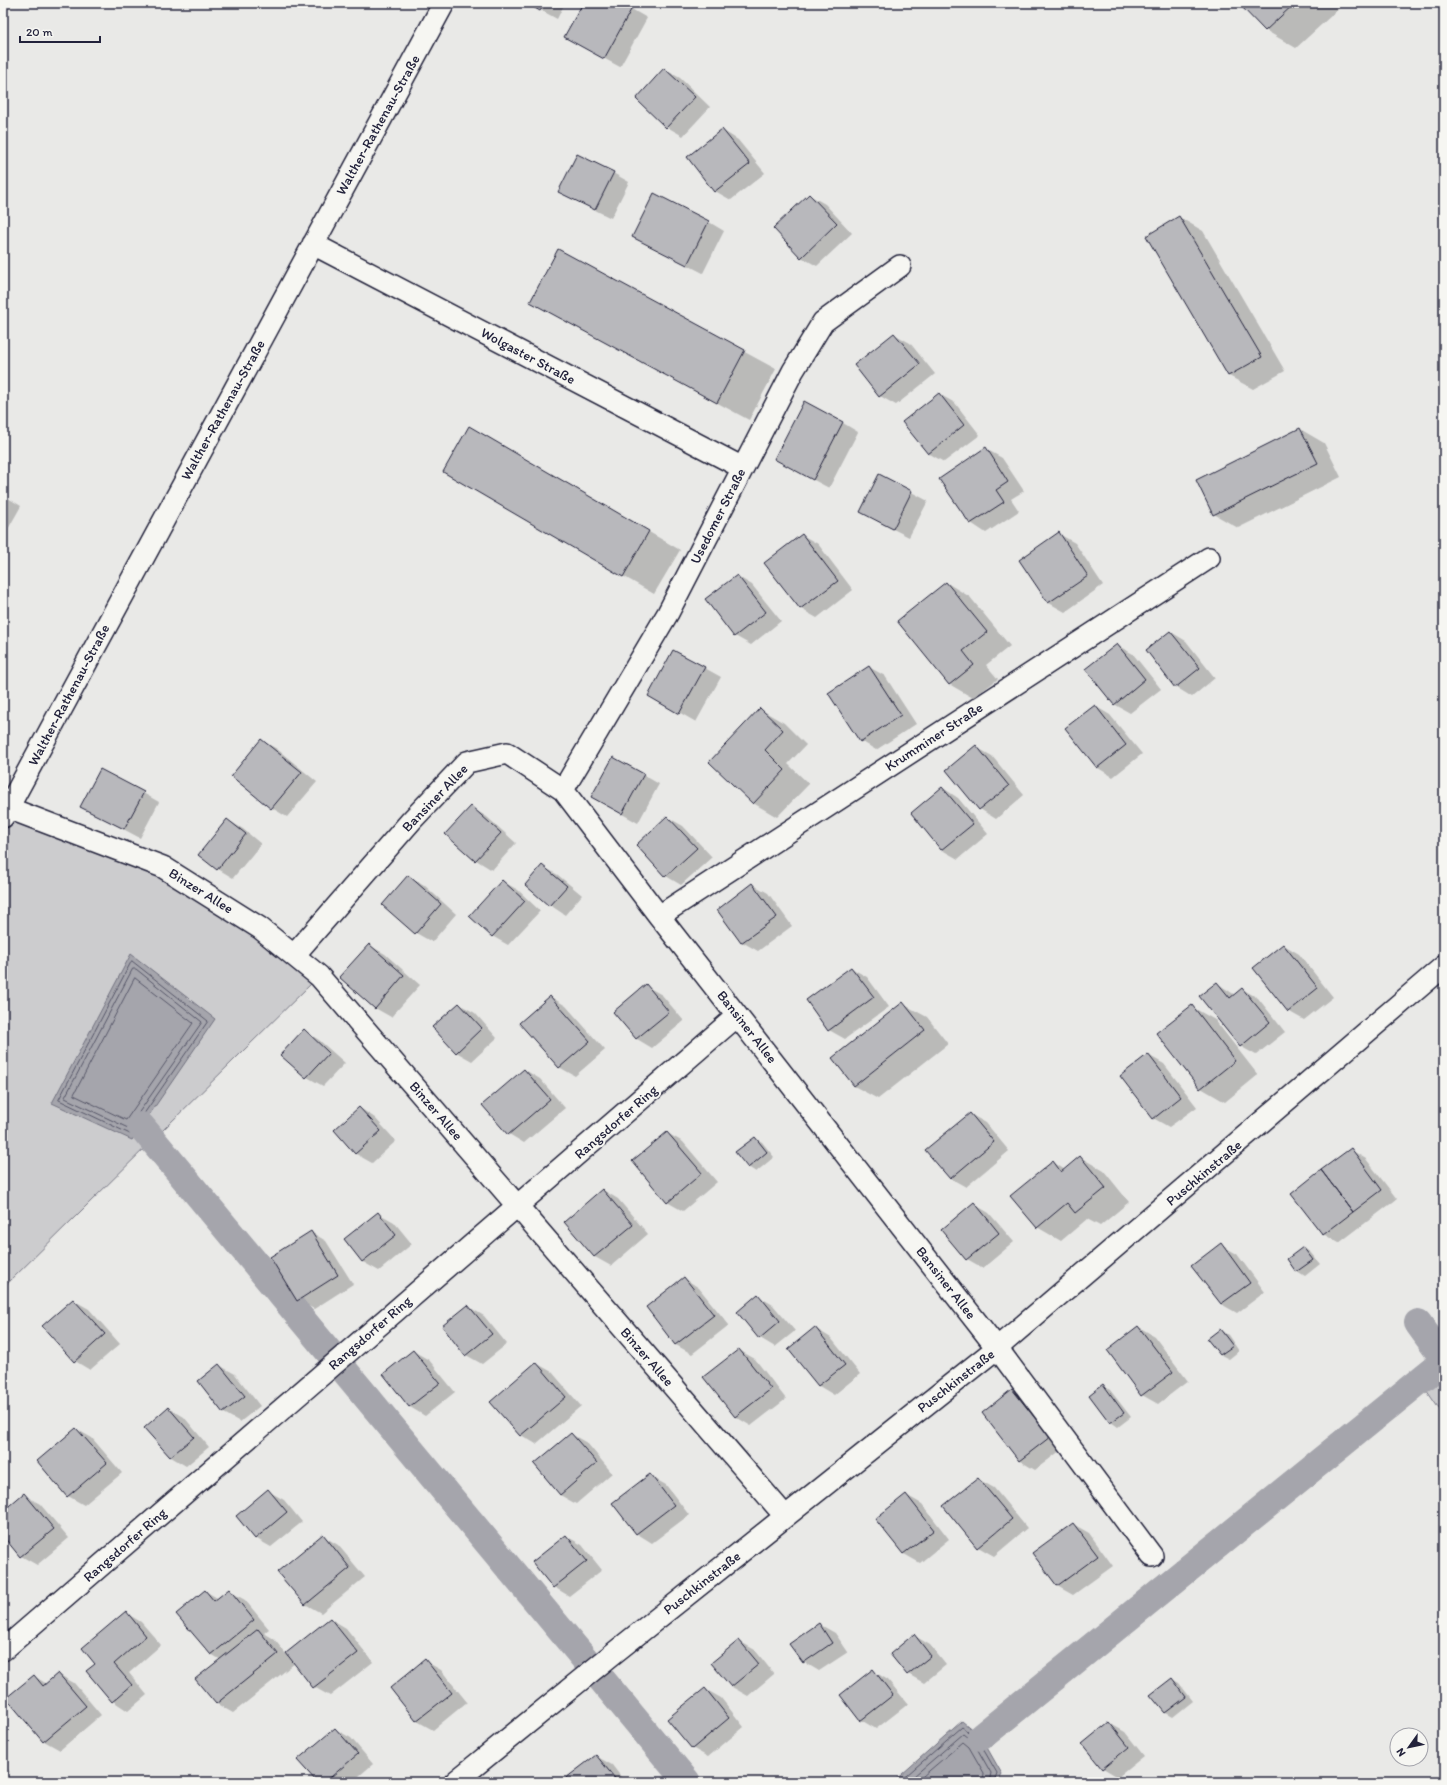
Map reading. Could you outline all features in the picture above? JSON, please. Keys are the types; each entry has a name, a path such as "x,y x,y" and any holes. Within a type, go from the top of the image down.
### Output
{"street":[{"name":"Walther-Rathenau-Straße","path":"6,813 444,3"},
{"name":"Wolgaster Straße","path":"313,244 743,468"},
{"name":"Usedomer Straße","path":"564,790 668,613 793,371 823,322 900,266"},
{"name":"Krumminer Straße","path":"659,916 1209,558"},
{"name":"Bansiner Allee","path":"294,954 411,821 467,762 507,753 564,790 659,916 997,1348 1152,1556"},
{"name":"Binzer Allee","path":"6,813 163,867 260,928 294,954 319,976 785,1516"},
{"name":"Puschkinstraße","path":"455,1782 573,1685 997,1348 1444,966"},
{"name":"Rangsdorfer Ring","path":"3,1650 518,1207 737,1016"}],"shaded area":[{"path":"3,817 163,867 319,976 3,1288"},
{"path":"1444,1352 1444,1416 1413,1371"}],"water":[{"path":"131,954 215,1019 132,1140 52,1103"},
{"path":"962,1721 981,1737 1002,1774 997,1782 893,1782"}],"building":[{"path":"526,3 545,3 540,11"},
{"path":"583,3 623,3 632,8 604,59 564,37"},
{"path":"1238,3 1295,3 1265,31"},
{"path":"664,68 695,97 666,128 636,99"},
{"path":"722,129 750,164 714,192 687,157"},
{"path":"577,154 614,172 595,210 558,192"},
{"path":"654,193 709,221 687,265 632,237"},
{"path":"809,194 837,223 801,258 773,228"},
{"path":"1179,216 1262,357 1228,376 1146,236"},
{"path":"558,249 745,350 717,403 530,302"},
{"path":"894,333 920,364 879,397 854,365"},
{"path":"939,393 964,425 928,454 902,422"},
{"path":"804,401 843,422 813,480 774,459"},
{"path":"469,426 649,531 623,577 443,472"},
{"path":"1300,428 1318,463 1213,515 1196,480"},
{"path":"986,447 1008,482 996,490 1004,502 970,524 939,479"},
{"path":"879,474 912,491 893,529 860,512"},
{"path":"1059,532 1088,576 1048,603 1019,560"},
{"path":"802,534 838,581 800,609 764,563"},
{"path":"737,575 766,612 734,637 705,599"},
{"path":"946,582 987,632 963,651 974,665 949,685 897,621"},
{"path":"1170,631 1200,668 1175,688 1146,650"},
{"path":"1117,644 1145,679 1114,705 1085,669"},
{"path":"673,650 705,667 679,714 648,696"},
{"path":"869,666 901,715 860,742 828,693"},
{"path":"1095,705 1126,745 1097,768 1065,728"},
{"path":"760,708 783,730 765,750 785,770 753,804 709,762"},
{"path":"261,739 302,772 271,809 231,776"},
{"path":"976,745 1009,786 979,810 946,770"},
{"path":"613,757 644,774 622,814 591,797"},
{"path":"100,769 144,792 124,829 80,807"},
{"path":"942,787 973,824 941,850 911,813"},
{"path":"471,806 501,833 475,861 445,834"},
{"path":"667,816 697,848 665,877 636,845"},
{"path":"227,819 246,834 217,870 198,855"},
{"path":"542,865 567,886 549,906 525,885"},
{"path":"408,875 441,904 415,934 382,905"},
{"path":"502,880 525,901 492,937 469,916"},
{"path":"752,883 777,917 741,943 717,910"},
{"path":"369,944 404,975 375,1009 339,977"},
{"path":"1283,944 1318,988 1288,1012 1253,968"},
{"path":"851,967 874,997 828,1031 806,1000"},
{"path":"1217,982 1230,998 1242,988 1270,1022 1240,1047 1199,996"},
{"path":"646,984 669,1012 636,1039 613,1012"},
{"path":"550,996 590,1041 559,1068 519,1023"},
{"path":"903,1002 925,1030 854,1086 832,1058"},
{"path":"459,1003 482,1028 456,1053 432,1027"},
{"path":"1192,1005 1235,1061 1200,1089 1156,1033"},
{"path":"304,1029 329,1053 306,1078 280,1055"},
{"path":"1148,1054 1181,1097 1153,1119 1120,1076"},
{"path":"524,1069 550,1099 508,1135 482,1105"},
{"path":"359,1107 381,1131 355,1154 334,1130"},
{"path":"970,1113 994,1142 950,1179 925,1150"},
{"path":"667,1132 702,1173 667,1203 632,1161"},
{"path":"755,1137 767,1152 748,1168 735,1152"},
{"path":"1351,1148 1382,1190 1353,1212 1321,1170"},
{"path":"1080,1156 1106,1188 1075,1213 1067,1203 1037,1228 1010,1196 1053,1161 1061,1172"},
{"path":"1321,1170 1353,1212 1323,1235 1291,1194"},
{"path":"602,1189 633,1225 594,1257 564,1222"},
{"path":"974,1202 999,1233 966,1260 941,1230"},
{"path":"378,1212 396,1235 362,1262 344,1239"},
{"path":"311,1231 338,1275 297,1301 270,1257"},
{"path":"1221,1243 1250,1283 1221,1304 1191,1266"},
{"path":"1303,1247 1313,1260 1296,1272 1287,1259"},
{"path":"684,1277 714,1315 675,1345 646,1307"},
{"path":"758,1294 780,1321 759,1339 737,1312"},
{"path":"73,1299 105,1334 74,1362 42,1326"},
{"path":"468,1305 492,1334 465,1356 442,1326"},
{"path":"1138,1326 1173,1372 1141,1396 1107,1350"},
{"path":"815,1327 845,1365 818,1386 788,1349"},
{"path":"1220,1329 1233,1346 1220,1355 1207,1339"},
{"path":"739,1349 771,1389 735,1417 703,1377"},
{"path":"413,1350 440,1383 409,1407 383,1374"},
{"path":"536,1362 566,1397 520,1436 490,1402"},
{"path":"219,1364 245,1396 223,1413 198,1381"},
{"path":"1103,1384 1124,1413 1110,1423 1089,1395"},
{"path":"1012,1389 1050,1437 1019,1461 982,1413"},
{"path":"168,1407 194,1437 170,1457 144,1428"},
{"path":"76,1428 107,1463 67,1497 37,1461"},
{"path":"571,1433 597,1463 560,1495 534,1464"},
{"path":"650,1474 674,1505 636,1534 612,1503"},
{"path":"978,1478 1012,1519 977,1548 943,1506"},
{"path":"268,1489 287,1512 255,1539 236,1516"},
{"path":"24,1493 54,1529 20,1557 3,1536 3,1511"},
{"path":"906,1494 934,1530 903,1554 875,1519"},
{"path":"1073,1523 1098,1556 1057,1586 1032,1553"},
{"path":"323,1534 350,1568 305,1605 277,1572"},
{"path":"566,1535 587,1561 553,1588 532,1562"},
{"path":"229,1589 254,1620 211,1655 176,1614 205,1590 214,1601"},
{"path":"126,1611 146,1636 114,1664 132,1685 112,1702 86,1671 95,1664 82,1648"},
{"path":"330,1618 358,1653 313,1688 286,1653"},
{"path":"819,1623 832,1643 803,1663 789,1644"},
{"path":"258,1629 278,1654 216,1704 195,1679"},
{"path":"914,1634 931,1656 907,1675 890,1654"},
{"path":"739,1640 759,1664 731,1687 711,1663"},
{"path":"425,1659 452,1693 416,1721 390,1688"},
{"path":"873,1669 893,1695 860,1721 840,1695"},
{"path":"58,1673 86,1706 43,1742 6,1698 34,1675 43,1686"},
{"path":"1172,1678 1186,1697 1165,1713 1150,1695"},
{"path":"705,1688 729,1718 692,1749 667,1719"},
{"path":"1109,1722 1129,1747 1102,1769 1082,1744"},
{"path":"335,1728 358,1754 325,1782 317,1782 297,1760"},
{"path":"596,1755 618,1782 569,1782 566,1778"}],"waterway":[{"path":"141,1126 687,1782"},
{"path":"1418,1323 1444,1359"},
{"path":"981,1737 1444,1361"}]}
